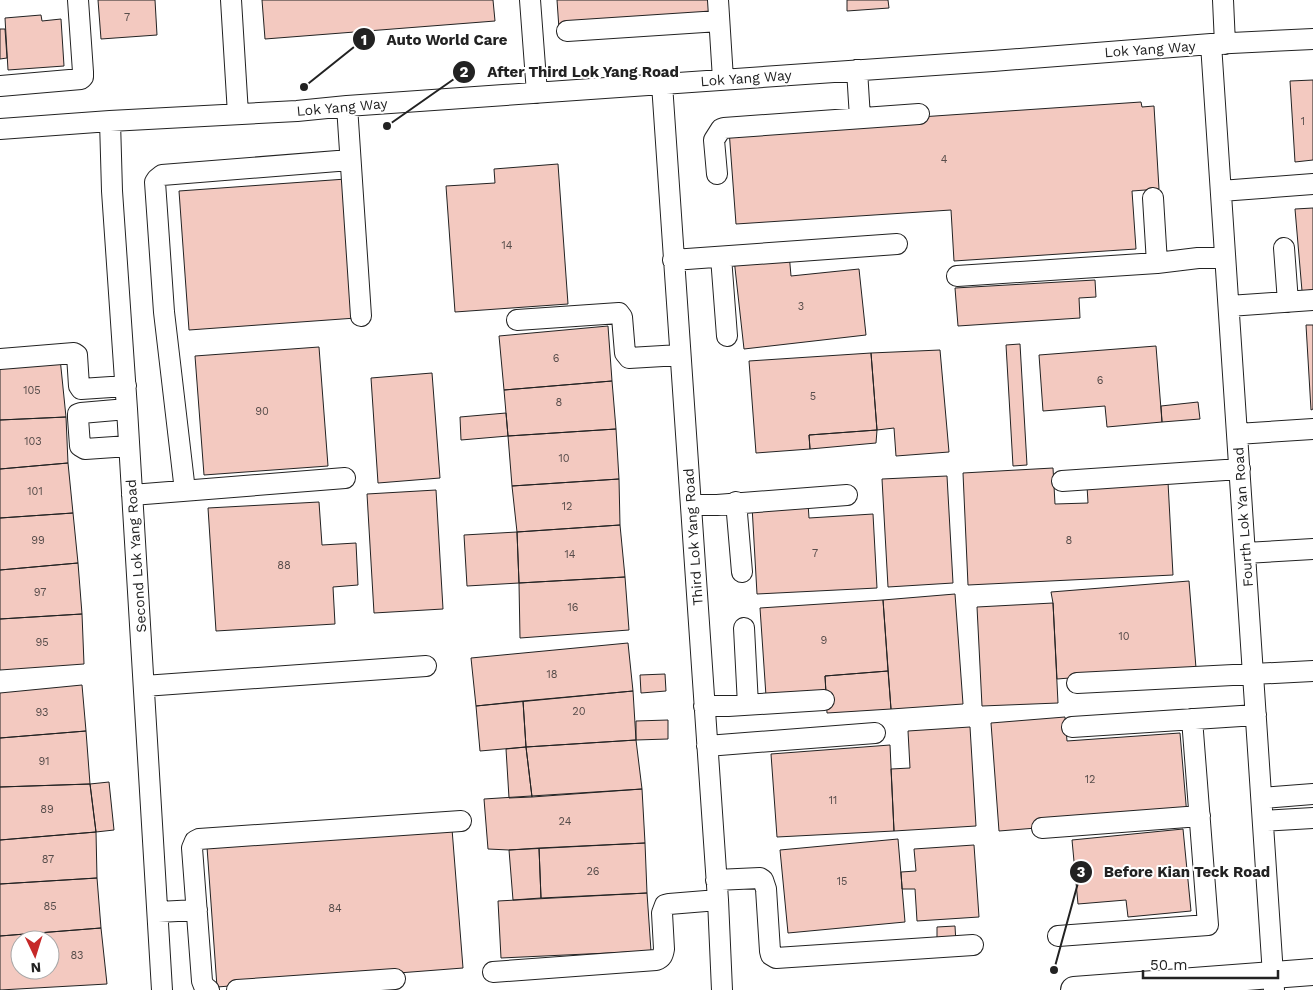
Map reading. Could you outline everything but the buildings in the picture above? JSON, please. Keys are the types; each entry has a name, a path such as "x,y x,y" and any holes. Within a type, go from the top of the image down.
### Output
{"main road":[{"path":"1074,990 1274,982 1313,972"}],"street":[{"path":"0,86 81,79 83,77 78,0"},
{"path":"231,0 238,114"},
{"path":"530,0 537,93"},
{"path":"718,0 723,79"},
{"name":"Fourth Lok Yan Road","path":"1222,0 1218,44 1221,190 1274,982"},
{"path":"567,31 719,21"},
{"name":"Lok Yang Way","path":"0,129 297,111 723,79 1313,39"},
{"path":"857,70 860,118"},
{"name":"Third Lok Yang Road","path":"662,84 718,900 722,990"},
{"path":"347,106 361,316"},
{"path":"717,174 714,140 721,129 920,114"},
{"name":"Second Lok Yang Road","path":"110,121 112,191 130,446 162,990"},
{"path":"185,491 164,312 155,182 162,175 350,160"},
{"path":"1221,190 1313,184"},
{"path":"1153,198 1157,263"},
{"path":"673,260 897,244"},
{"path":"1284,248 1288,302"},
{"path":"721,257 726,336"},
{"path":"957,276 1157,263 1198,258 1225,258"},
{"path":"1229,306 1313,300"},
{"path":"517,320 619,313 622,317 625,353 629,358 680,355"},
{"path":"0,359 74,353 77,355 79,386 81,389 126,386"},
{"path":"127,409 78,414 80,446 85,450 130,446"},
{"path":"1237,434 1313,429"},
{"path":"1062,481 1240,469"},
{"path":"132,495 345,478"},
{"path":"691,505 717,505 736,502 847,495"},
{"path":"736,502 742,572"},
{"path":"1245,553 1313,549"},
{"path":"744,628 748,704"},
{"path":"144,686 426,666"},
{"path":"1077,683 1313,670"},
{"path":"704,706 824,700"},
{"path":"1072,727 1256,715"},
{"path":"1058,936 1208,925 1192,719"},
{"path":"707,746 875,733"},
{"path":"1262,798 1313,794"},
{"path":"1042,828 1200,816"},
{"path":"1263,821 1313,818"},
{"path":"209,990 202,981 192,848 195,841 199,839 461,821"},
{"path":"716,880 760,878 763,880 766,889 770,951 771,955 776,958 973,945"},
{"path":"493,972 656,960 663,954 664,949 662,914 665,906 668,904 718,900"},
{"path":"158,912 197,910"},
{"path":"237,990 395,980"}],"place":[{"name":"Auto World Care","path":"304,87"},
{"name":"After Third Lok Yang Road","path":"387,126"},
{"name":"Before Kian Teck Road","path":"1054,970"}]}
